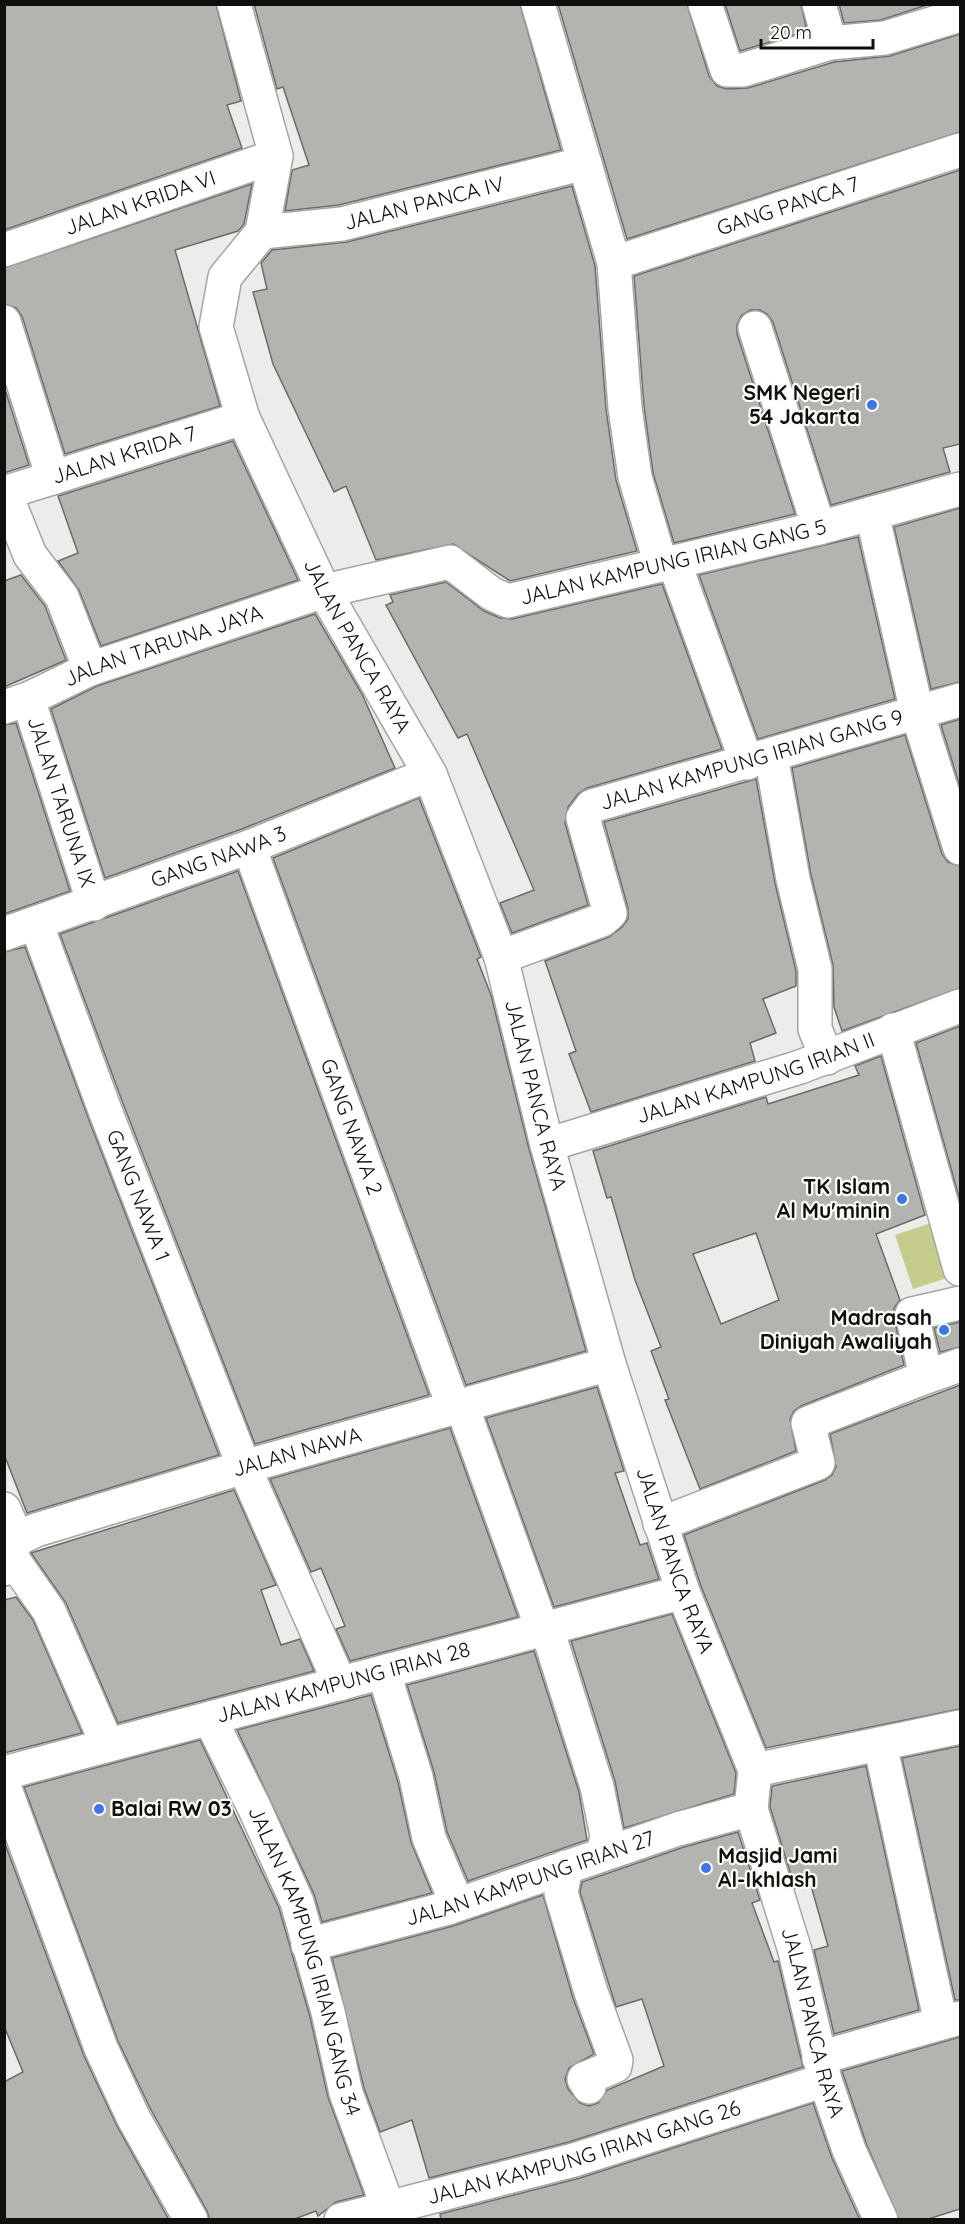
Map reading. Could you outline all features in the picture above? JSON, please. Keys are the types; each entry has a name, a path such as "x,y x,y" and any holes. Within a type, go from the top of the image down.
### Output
{"street":[{"name":"JALAN PANCA RAYA","path":"234,4 276,156 262,232 225,277 216,327 243,418 324,591 430,774 501,957 547,1145 609,1364 683,1592 755,1770 751,1809 795,1951 822,2069 849,2150 881,2220"},
{"path":"538,4 614,263 625,408 635,477 667,563 759,759 786,847 815,969 815,1029 827,1058"},
{"path":"705,4 727,70 743,70 830,43 885,38 960,15"},
{"path":"819,4 830,43"},
{"name":"GANG PANCA 7","path":"614,263 960,150"},
{"name":"JALAN KRIDA VI","path":"4,250 276,156"},
{"name":"JALAN PANCA IV","path":"262,232 342,224 585,164"},
{"path":"4,322 54,478"},
{"path":"755,328 819,528"},
{"name":"JALAN KRIDA 7","path":"5,493 243,418"},
{"name":"JALAN KAMPUNG IRIAN GANG 5","path":"324,591 450,562 492,594 508,601 819,528 960,489"},
{"path":"5,493 30,555 62,597 90,669"},
{"path":"872,513 917,712 960,848"},
{"name":"JALAN TARUNA JAYA","path":"16,703 90,669 324,591"},
{"name":"JALAN KAMPUNG IRIAN GANG 9","path":"501,957 602,920 610,913 583,818 592,806 960,700"},
{"name":"JALAN TARUNA IX","path":"16,703 94,904"},
{"name":"GANG NAWA 3","path":"4,934 249,848 430,774"},
{"name":"GANG NAWA 2","path":"249,848 458,1407 545,1630 597,1787 607,1836 603,1854"},
{"name":"GANG NAWA 1","path":"36,923 106,1113 243,1467 339,1684"},
{"name":"JALAN KAMPUNG IRIAN II","path":"547,1145 827,1058 960,1006"},
{"path":"894,1030 960,1269"},
{"path":"926,1377 912,1314 960,1303"},
{"name":"JALAN NAWA","path":"10,1554 36,1530 243,1467 609,1364"},
{"path":"660,1524 818,1463 808,1423 960,1365"},
{"path":"4,1509 10,1554 49,1611 107,1744"},
{"name":"JALAN KAMPUNG IRIAN 28","path":"4,1773 683,1592"},
{"path":"384,1673 416,1777 429,1838 452,1892 448,1908"},
{"name":"JALAN KAMPUNG IRIAN GANG 34","path":"210,1719 254,1807 297,1902 328,2012 346,2093 388,2207"},
{"path":"755,1770 881,1751 960,1727"},
{"path":"881,1751 951,2020"},
{"path":"4,1786 101,2048 133,2117 191,2220"},
{"name":"JALAN KAMPUNG IRIAN 27","path":"308,1945 448,1908 678,1829 751,1809"},
{"path":"566,1867 561,1893 591,1992 615,2060 615,2066 584,2079 589,2087"},
{"name":"JALAN KAMPUNG IRIAN GANG 26","path":"341,2220 574,2160 951,2020"}],"green space":[{"path":"931,1223 950,1277 913,1289 895,1235"}],"building":[{"path":"4,4 216,4 241,101 227,105 242,148 4,230"},
{"path":"254,4 520,4 561,150 339,205 285,211 292,170 309,165 283,87 277,89"},
{"path":"558,4 687,4 709,76 717,86 727,89 748,88 834,62 890,56 960,34 960,132 627,239"},
{"path":"725,4 801,4 807,31 740,51"},
{"path":"839,4 930,4 881,20 844,23"},
{"path":"960,170 960,444 943,448 950,472 831,505 773,322 767,314 760,310 750,310 741,316 737,325 737,334 795,514 674,543 653,473 644,406 634,276"},
{"path":"252,184 244,224 238,231 175,250 220,406 65,454 22,316 16,308 4,304 4,268"},
{"path":"572,186 595,266 606,409 616,480 637,551 510,581 453,544 376,560 346,486 334,492 273,364 253,292 267,289 261,263 272,250 347,242"},
{"path":"4,386 29,465 4,473"},
{"path":"233,441 298,580 101,646 79,590 58,561 78,553 58,496"},
{"path":"960,508 960,682 931,689 894,527"},
{"path":"858,537 895,699 758,739 699,575"},
{"path":"21,575 45,606 66,660 4,687 4,581"},
{"path":"446,582 484,611 500,618 512,619 662,584 722,749 587,788 578,794 568,807 565,823 588,905 512,933 500,903 534,890 467,734 458,738 386,605 393,602 390,595"},
{"path":"315,614 362,694 395,768 242,829 105,878 51,709 97,686"},
{"path":"960,719 960,787 941,725"},
{"path":"16,723 70,891 4,914 4,725"},
{"path":"905,735 942,854 948,862 960,866 960,988 842,1031 834,1007 833,965 811,875 792,768"},
{"path":"756,779 775,883 796,971 796,986 763,999 776,1033 750,1043 755,1061 591,1112 569,1054 576,1051 545,961 609,937 628,919 628,908 604,822"},
{"path":"419,798 481,957 477,959 491,995 529,1149 586,1351 466,1385 273,858"},
{"path":"238,871 429,1395 255,1444 60,934"},
{"path":"25,947 89,1120 219,1455 27,1513 4,1454 4,952"},
{"path":"960,1026 960,1201 916,1043"},
{"path":"881,1056 925,1215 876,1234 900,1300 894,1308 894,1317 904,1365 801,1406 794,1411 790,1419 796,1451 700,1489 665,1400 669,1399 651,1351 661,1347 635,1280 611,1197 607,1198 593,1151 766,1097 768,1104 859,1075 855,1066","holes":["756,1233 779,1300 721,1324 693,1254"]},
{"path":"960,1322 960,1347 940,1352 934,1328"},
{"path":"960,1385 960,1709 766,1748 701,1586 684,1535 825,1480 832,1475 836,1467 830,1434"},
{"path":"597,1387 624,1471 615,1473 640,1545 647,1543 659,1579 554,1607 486,1418"},
{"path":"450,1428 518,1617 350,1661 336,1629 345,1626 321,1568 311,1572 270,1479"},
{"path":"234,1490 276,1585 261,1590 281,1645 300,1639 314,1671 118,1723 66,1603 31,1553"},
{"path":"16,1597 33,1620 82,1733 4,1753 4,1600"},
{"path":"672,1614 736,1773 734,1794 624,1828 615,1781 571,1641"},
{"path":"534,1651 579,1792 587,1840 468,1881 447,1832 434,1772 407,1685"},
{"path":"371,1695 398,1782 411,1842 432,1893 322,1922 314,1894 237,1730"},
{"path":"200,1740 279,1908 310,2017 328,2097 364,2195 336,2202 318,2216 316,2211 292,2220 210,2220 150,2108 118,2041 24,1787"},
{"path":"960,1746 960,2000 955,2000 902,1758"},
{"path":"866,1766 919,2010 834,2034 814,1950 828,1946 810,1882 795,1888 770,1807 772,1786"},
{"path":"738,1832 760,1900 752,1903 774,1962 778,1961 803,2067 569,2142 429,2178 412,2120 380,2132 364,2088 332,1958 453,1926 543,1895 573,1998 594,2054 569,2068 565,2079 568,2089 580,2103 589,2106 598,2103 607,2090 664,2066 642,1999 616,2007 580,1892 582,1882 684,1847"},
{"path":"4,1841 84,2056 117,2126 169,2220 4,2220 4,2082 23,2072 4,2026"},
{"path":"960,2037 960,2209 925,2220 899,2220 866,2143 842,2071"},
{"path":"813,2103 832,2158 860,2220 441,2220 440,2214 580,2178"}],"place":[{"name":"SMK Negeri 54 Jakarta","path":"872,405"},
{"name":"TK Islam Al Mu'minin","path":"902,1199"},
{"name":"Madrasah Diniyah Awaliyah","path":"944,1330"},
{"name":"Balai RW 03","path":"99,1809"},
{"name":"Masjid Jami Al-Ikhlash","path":"706,1868"}]}
